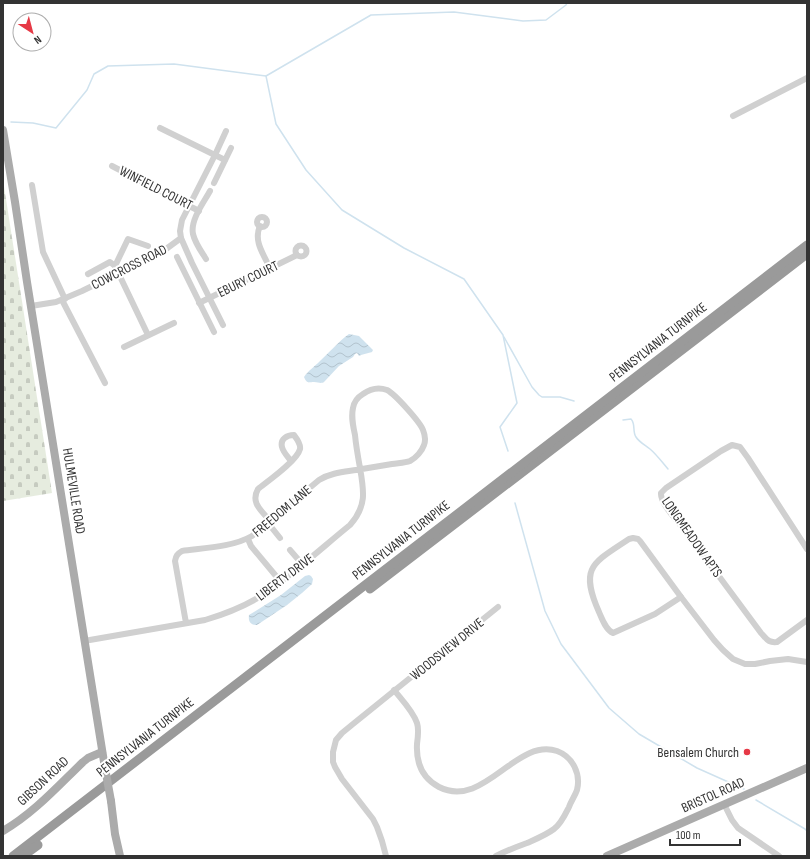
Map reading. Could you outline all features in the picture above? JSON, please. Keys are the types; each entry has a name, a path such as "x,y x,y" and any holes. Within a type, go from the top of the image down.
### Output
{"highway":[{"name":"PENNSYLVANIA TURNPIKE","path":"13,856 807,245"},
{"name":"PENNSYLVANIA TURNPIKE","path":"24,856 807,254"}],"main road":[{"name":"HULMEVILLE ROAD","path":"3,130 84,641 120,856"},
{"name":"GIBSON ROAD","path":"3,831 38,805 88,758 102,752"},
{"name":"BRISTOL ROAD","path":"607,856 807,768"}],"street":[{"path":"733,116 807,78"},
{"path":"160,128 225,160"},
{"name":"COWCROSS ROAD","path":"31,306 64,299 162,252 181,238 180,231 182,220 226,131"},
{"path":"214,183 231,148"},
{"name":"WINFIELD COURT","path":"112,166 199,211"},
{"path":"32,185 43,252 105,383"},
{"path":"206,259 193,235 192,228 194,221 210,191"},
{"path":"260,226 257,233 258,239 261,251 270,268"},
{"path":"181,238 223,325"},
{"path":"115,266 128,239 148,246"},
{"name":"EBURY COURT","path":"199,303 297,254"},
{"path":"177,257 214,332"},
{"path":"88,274 110,262 115,266 148,335"},
{"path":"124,347 174,323"},
{"name":"LIBERTY DRIVE","path":"84,641 205,620 233,611 260,597 303,565 350,525 358,513 364,491 360,469 352,417 353,407 358,398 367,391 381,389 388,391 419,423 424,431 426,438 422,450 418,455 409,461 360,469"},
{"name":"LONGMEADOW APTS","path":"807,549 748,458 737,446 732,446 722,451 666,488 661,493 661,498 672,514 768,641 777,642 807,620"},
{"path":"280,538 256,504 255,494 258,489 291,461"},
{"name":"FREEDOM LANE","path":"186,623 176,556 182,551 233,544 248,539 325,476 360,469"},
{"path":"681,597 654,614 613,633 610,632 602,619 591,589 591,573 596,563 601,558 629,539 636,538 714,640 733,659 745,664 788,659 807,662"},
{"path":"248,539 281,582"},
{"path":"290,550 303,565"},
{"name":"WOODSVIEW DRIVE","path":"386,856 373,818 337,770 333,762 332,756 336,740 342,733 394,690 498,607"},
{"path":"394,690 410,711 418,726 417,755 423,774 433,783 445,790 461,792 479,786 524,756 537,750 550,749 558,751 567,757 574,765 578,783 576,791 556,827 540,837 496,856"},
{"path":"724,804 738,828 779,856"}],"green space":[{"path":"3,180 52,493 3,501"}],"water":[{"path":"349,334 359,336 373,350 372,352 359,356 357,353 355,354 339,366 324,382 307,382 304,377 307,373"},
{"path":"309,575 313,579 312,584 302,593 257,625 250,623 249,615 281,595 305,576"}],"waterway":[{"path":"11,122 33,123 56,128 87,90 94,74 108,66 174,64 266,76 371,15 454,12 523,21 546,20 567,3"},
{"path":"266,76 276,124 306,170 342,210 404,248 464,279 503,335 517,403 500,427 508,451"},
{"path":"504,337 532,387 539,395 542,397 560,397 574,401"},
{"path":"623,420 631,419 637,439 653,451 668,469"},
{"path":"515,503 545,611 561,644 609,708 639,734 697,768 744,789"},
{"path":"756,800 807,831"}],"place":[{"name":"Bensalem Church","path":"747,752"}]}
